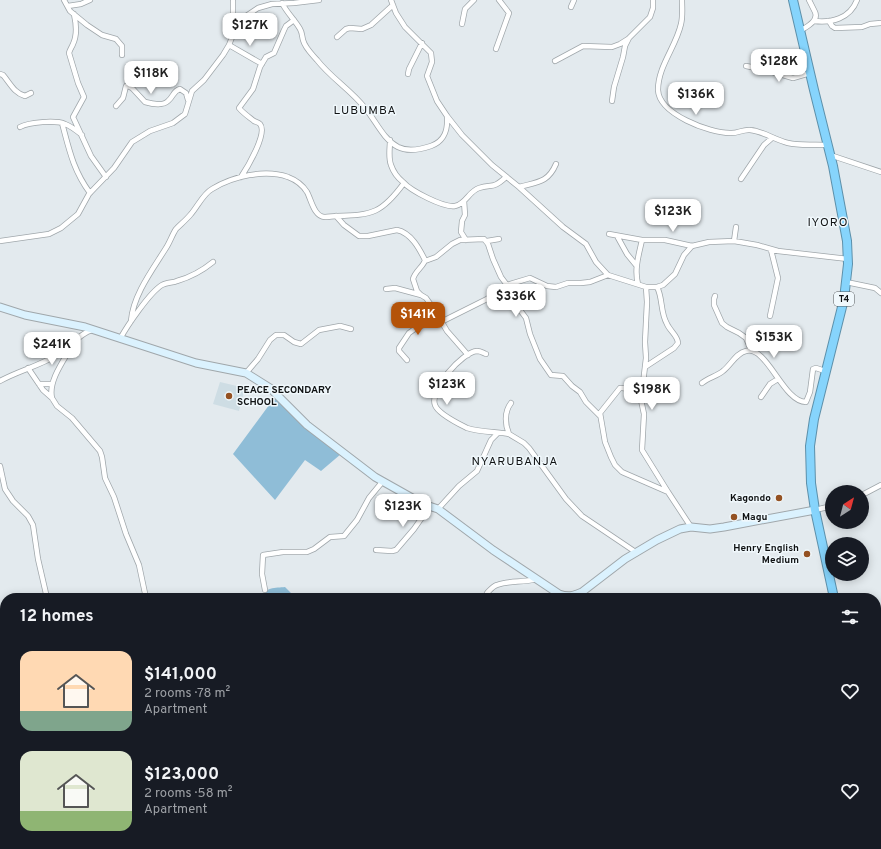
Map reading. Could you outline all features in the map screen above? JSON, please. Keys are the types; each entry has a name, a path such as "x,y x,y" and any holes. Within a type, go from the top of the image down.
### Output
{"highway":[{"name":"T4","path":"793,0 846,229 848,259 844,299 825,371 814,419 810,446 811,483 815,510 833,593"}],"street":[{"path":"64,0 74,14 102,35 116,39 122,46 122,55"},
{"path":"68,6 81,4 90,0"},
{"path":"0,241 49,234 61,228 80,212 90,193 119,162 132,142 150,131 178,120 186,111 192,91 204,80 229,45 236,27 243,18 258,8 272,4 319,0"},
{"path":"462,24 465,9 474,0"},
{"path":"496,49 509,13 499,0"},
{"path":"571,7 574,0"},
{"path":"612,101 614,87 625,46 630,38 650,17 653,8 653,0"},
{"path":"682,0 682,23 660,75 658,89 661,99 679,117 697,125 720,132 730,134 750,130 789,143 827,145"},
{"path":"809,0 816,14 814,21"},
{"path":"800,31 814,21 829,21 842,18 853,6 856,0"},
{"path":"233,1 233,16 236,27"},
{"path":"337,37 346,29 362,29 371,26 392,2 405,27 431,53 432,57 427,76 429,82 437,101 462,135 492,165 519,187 562,227 586,244 596,262 608,275 646,287 657,287 670,280 675,274 684,255 692,246"},
{"path":"282,3 301,30 306,46 317,61 356,98 390,140 400,148 408,150 435,145 440,141 446,131 448,125 447,116"},
{"path":"74,14 75,35 69,53 84,97 73,117 92,159 106,177"},
{"path":"241,177 250,164 258,146 261,129 260,124 239,108 253,89 262,64 269,55 274,53 286,26 294,20"},
{"path":"829,21 835,28 862,27 870,24 881,23"},
{"path":"555,61 583,46 612,47 630,38"},
{"path":"408,74 409,68 422,44"},
{"path":"229,45 262,64"},
{"path":"746,66 793,78 810,73"},
{"path":"0,74 3,75 20,95 25,96 31,93"},
{"path":"116,106 122,98 125,88 128,86 132,88 145,102 165,103 175,91 180,89 186,93 189,102"},
{"path":"20,127 34,123 62,123 67,124 82,135"},
{"path":"62,123 73,163 80,178 90,193"},
{"path":"741,179 764,146 772,138"},
{"path":"390,140 390,163 404,183 425,196 442,204 454,206 464,201 473,191 480,188 494,186 506,177"},
{"path":"830,155 881,172"},
{"path":"519,187 536,184 545,179 554,169 556,164"},
{"path":"131,321 132,308 137,297 176,229 191,214 204,195 212,189 241,177 271,174 290,178 297,181 306,191 318,214 325,217 356,215 373,212 385,205 404,183"},
{"path":"464,201 465,215 462,221 461,232 466,240"},
{"path":"336,216 340,222 359,236 368,236 393,230 405,233 414,242 425,261"},
{"path":"734,241 736,227"},
{"path":"609,234 642,240 665,240 692,246 709,242 734,241 757,245 771,250 848,259"},
{"path":"617,236 627,254 636,265"},
{"path":"468,355 452,338 430,303 417,291 412,279 425,261 436,258 460,240 482,238 487,241 499,239"},
{"path":"638,284 636,265 642,240"},
{"path":"487,241 501,277 526,318 530,334 540,359 550,374 553,376 564,376 600,416"},
{"path":"770,316 778,278 771,250"},
{"path":"120,339 131,321 162,285 176,282 200,272 213,262"},
{"path":"407,360 399,351 399,348 409,333 416,328 433,321 441,322 487,299 507,285 533,278 547,286 556,287 568,283 581,284 590,282 608,275"},
{"path":"846,282 875,288 881,293"},
{"path":"646,287 647,315 645,342 647,353 641,400 644,414 642,450 691,527"},
{"path":"645,367 674,348 678,343 677,339 665,322 660,302 661,295 657,287"},
{"path":"386,289 395,288 421,295"},
{"path":"715,296 714,305 722,323 727,328 746,338 751,350 765,360 778,379 800,401 806,402 810,392 813,369 816,368 825,371"},
{"path":"0,307 10,311 92,330 196,363 246,373 270,388 307,425 360,466 383,481 438,509 493,550 557,593"},
{"path":"246,373 258,360 270,340 276,335 284,335 294,342 301,344 319,330 340,326 351,330"},
{"path":"52,398 52,384 58,370 74,343 82,334 92,330"},
{"path":"0,381 53,357 74,343"},
{"path":"702,383 722,372 739,354 751,350"},
{"path":"486,354 477,351 460,360 453,367 436,391 434,403 440,412 468,428 509,434 524,443 566,499 582,516 637,553"},
{"path":"28,368 57,406 72,418 100,451 105,478 114,497 126,534 139,565 145,593"},
{"path":"761,397 770,384 778,379"},
{"path":"39,384 52,384"},
{"path":"641,400 635,392 620,388 602,410 600,416 608,450 622,472 668,492"},
{"path":"509,434 506,419 508,407 511,403"},
{"path":"438,509 462,483 477,471 491,440 499,433"},
{"path":"0,466 5,489 13,501 28,516 33,525 38,559 46,593"},
{"path":"265,590 262,574 263,555 283,552 307,552 314,549 330,537 344,536 354,525 370,498 383,481"},
{"path":"869,491 881,485"},
{"path":"376,550 392,552 396,550 414,529 430,506"},
{"path":"579,593 625,559 668,534 680,529 691,527 710,529 724,527 825,508"},
{"path":"487,593 497,585 536,579"}],"shaded area":[{"name":"PEACE SECONDARY SCHOOL","path":"220,382 245,388 239,411 213,404"},
{"path":"275,397 341,454 321,471 305,460 275,500 233,454"},
{"path":"285,587 291,593 264,593 274,588"}],"place":[{"name":"PEACE SECONDARY SCHOOL","path":"229,396"},
{"name":"Kagondo","path":"779,498"},
{"name":"Magu","path":"734,517"},
{"name":"Henry English Medium","path":"807,554"}],"district":[{"name":"LUBUMBA","path":"365,111"},
{"name":"IYORO","path":"828,223"},
{"name":"NYARUBANJA","path":"515,462"}]}
